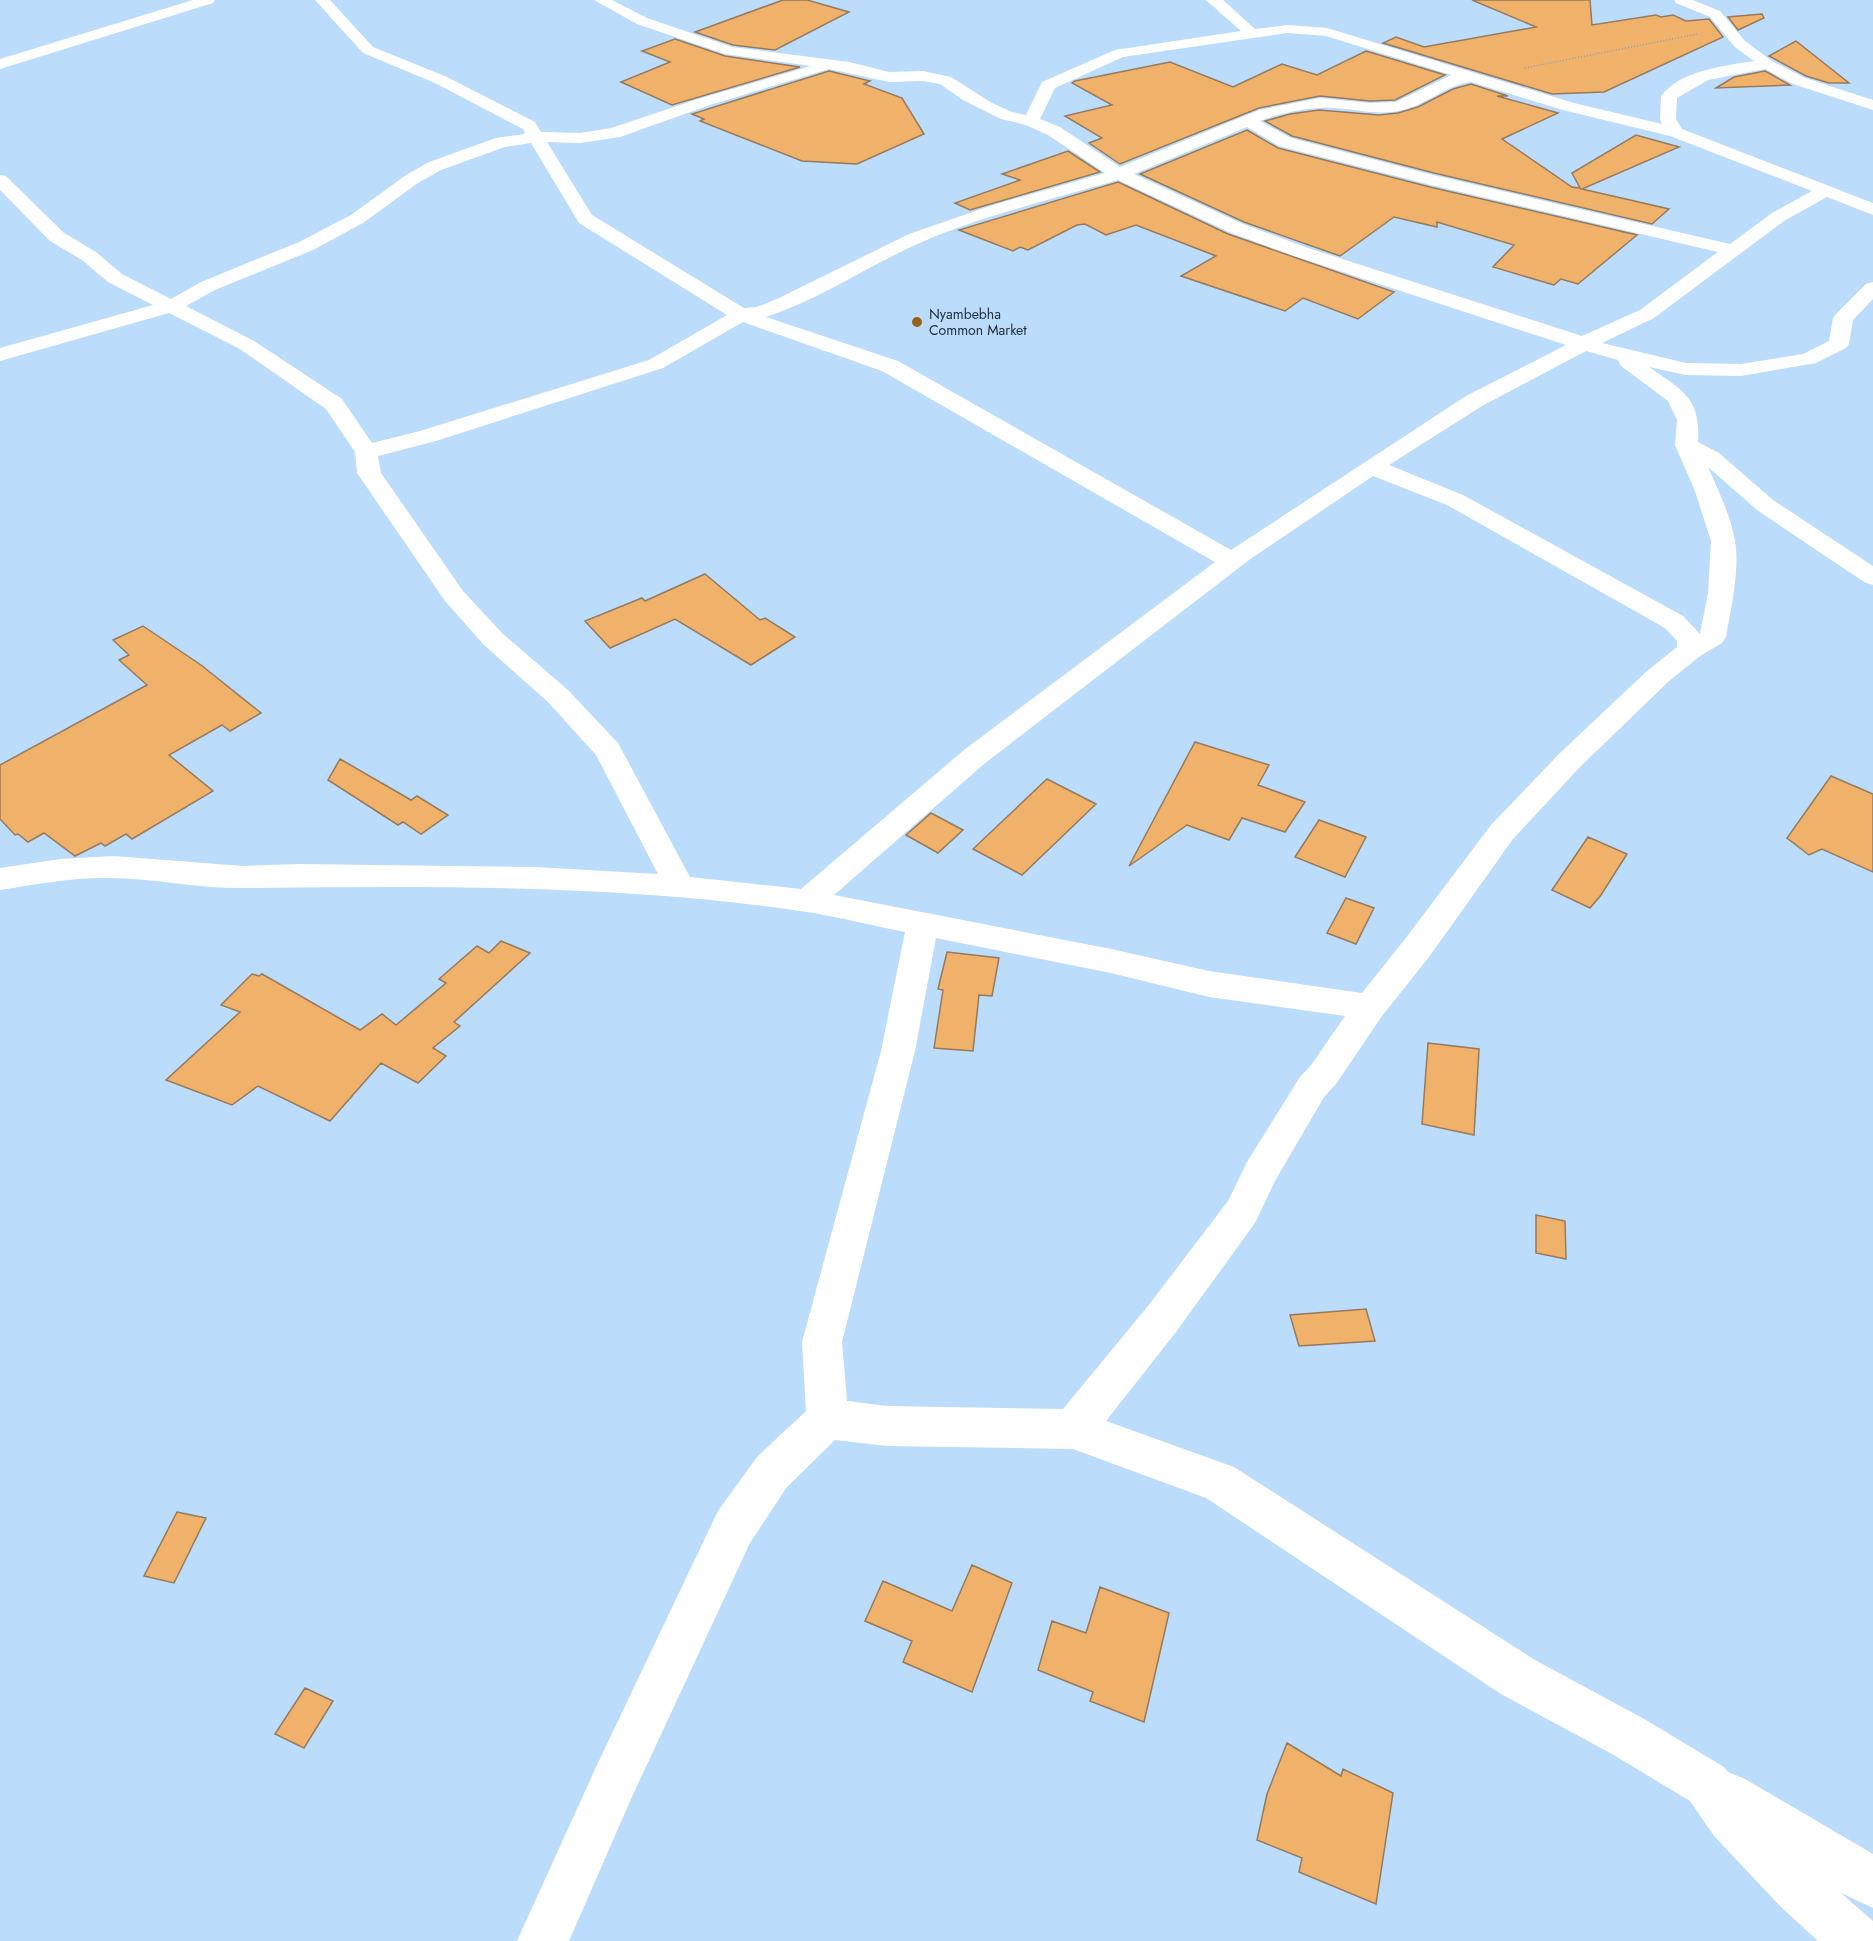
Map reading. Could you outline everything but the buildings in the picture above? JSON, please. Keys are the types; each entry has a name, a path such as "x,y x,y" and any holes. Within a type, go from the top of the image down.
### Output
{"street":[{"path":"0,64 208,0"},
{"path":"322,0 368,50 441,80 529,126 585,219 741,315 890,366 1232,561"},
{"path":"601,0 642,21 730,51 831,65 889,77 922,76 945,80 969,97 1007,116 1031,121 1054,131 1119,174 1236,228 1301,252 1613,353 1686,369 1741,370 1809,359 1839,344 1844,318 1873,288"},
{"path":"1213,0 1252,34"},
{"path":"1681,0 1715,14 1740,44 1767,64 1799,81 1873,105"},
{"path":"1031,121 1048,85 1120,53 1288,29 1328,32 1569,107 1676,132 1873,210"},
{"path":"1676,132 1668,119 1669,96 1675,90 1710,74 1767,64"},
{"path":"0,355 172,306 207,286 327,236 357,219 412,179 435,166 502,142 536,137 580,138 614,133 704,102 831,65"},
{"path":"366,452 428,436 656,364 741,315 761,312 786,303 916,238 999,208 1119,174 1265,112 1320,103 1370,108 1396,107 1406,105 1416,97 1445,83 1471,77"},
{"path":"1247,120 1285,142 1431,180 1733,250"},
{"path":"0,180 57,237 89,256 115,278 247,345 334,404 349,423 366,452 369,473 454,596 493,639 558,696 608,750 680,887"},
{"path":"807,901 974,757 1232,561 1474,401 1584,343 1647,314 1778,217 1827,190"},
{"path":"1629,322 1633,340 1646,360"},
{"path":"1073,1429 1162,1319 1242,1212 1260,1173 1312,1087 1324,1074 1370,1007 1417,948 1502,832 1569,761 1658,676 1691,650 1713,637 1721,593 1723,542 1707,491 1686,445 1688,420 1677,397 1613,353"},
{"path":"1686,445 1711,459 1765,505 1873,577"},
{"path":"1374,465 1383,472 1427,487 1455,500 1674,622 1690,639 1691,650"},
{"path":"0,879 60,870 113,867 243,877 320,875 535,878 680,887 807,901 1111,961 1209,984 1370,1007"},
{"path":"543,1941 614,1782 734,1527 772,1472 827,1419 822,1342 898,1051 923,924"},
{"path":"827,1419 887,1426 1073,1429 1219,1482 1423,1612 1518,1677 1629,1737 1873,1883"},
{"path":"1707,1784 1732,1818 1800,1890 1857,1941"}],"path":[{"path":"1471,77 1594,55 1640,44 1730,30"}],"place":[{"name":"Nyambebha Common Market","path":"917,322"}]}
